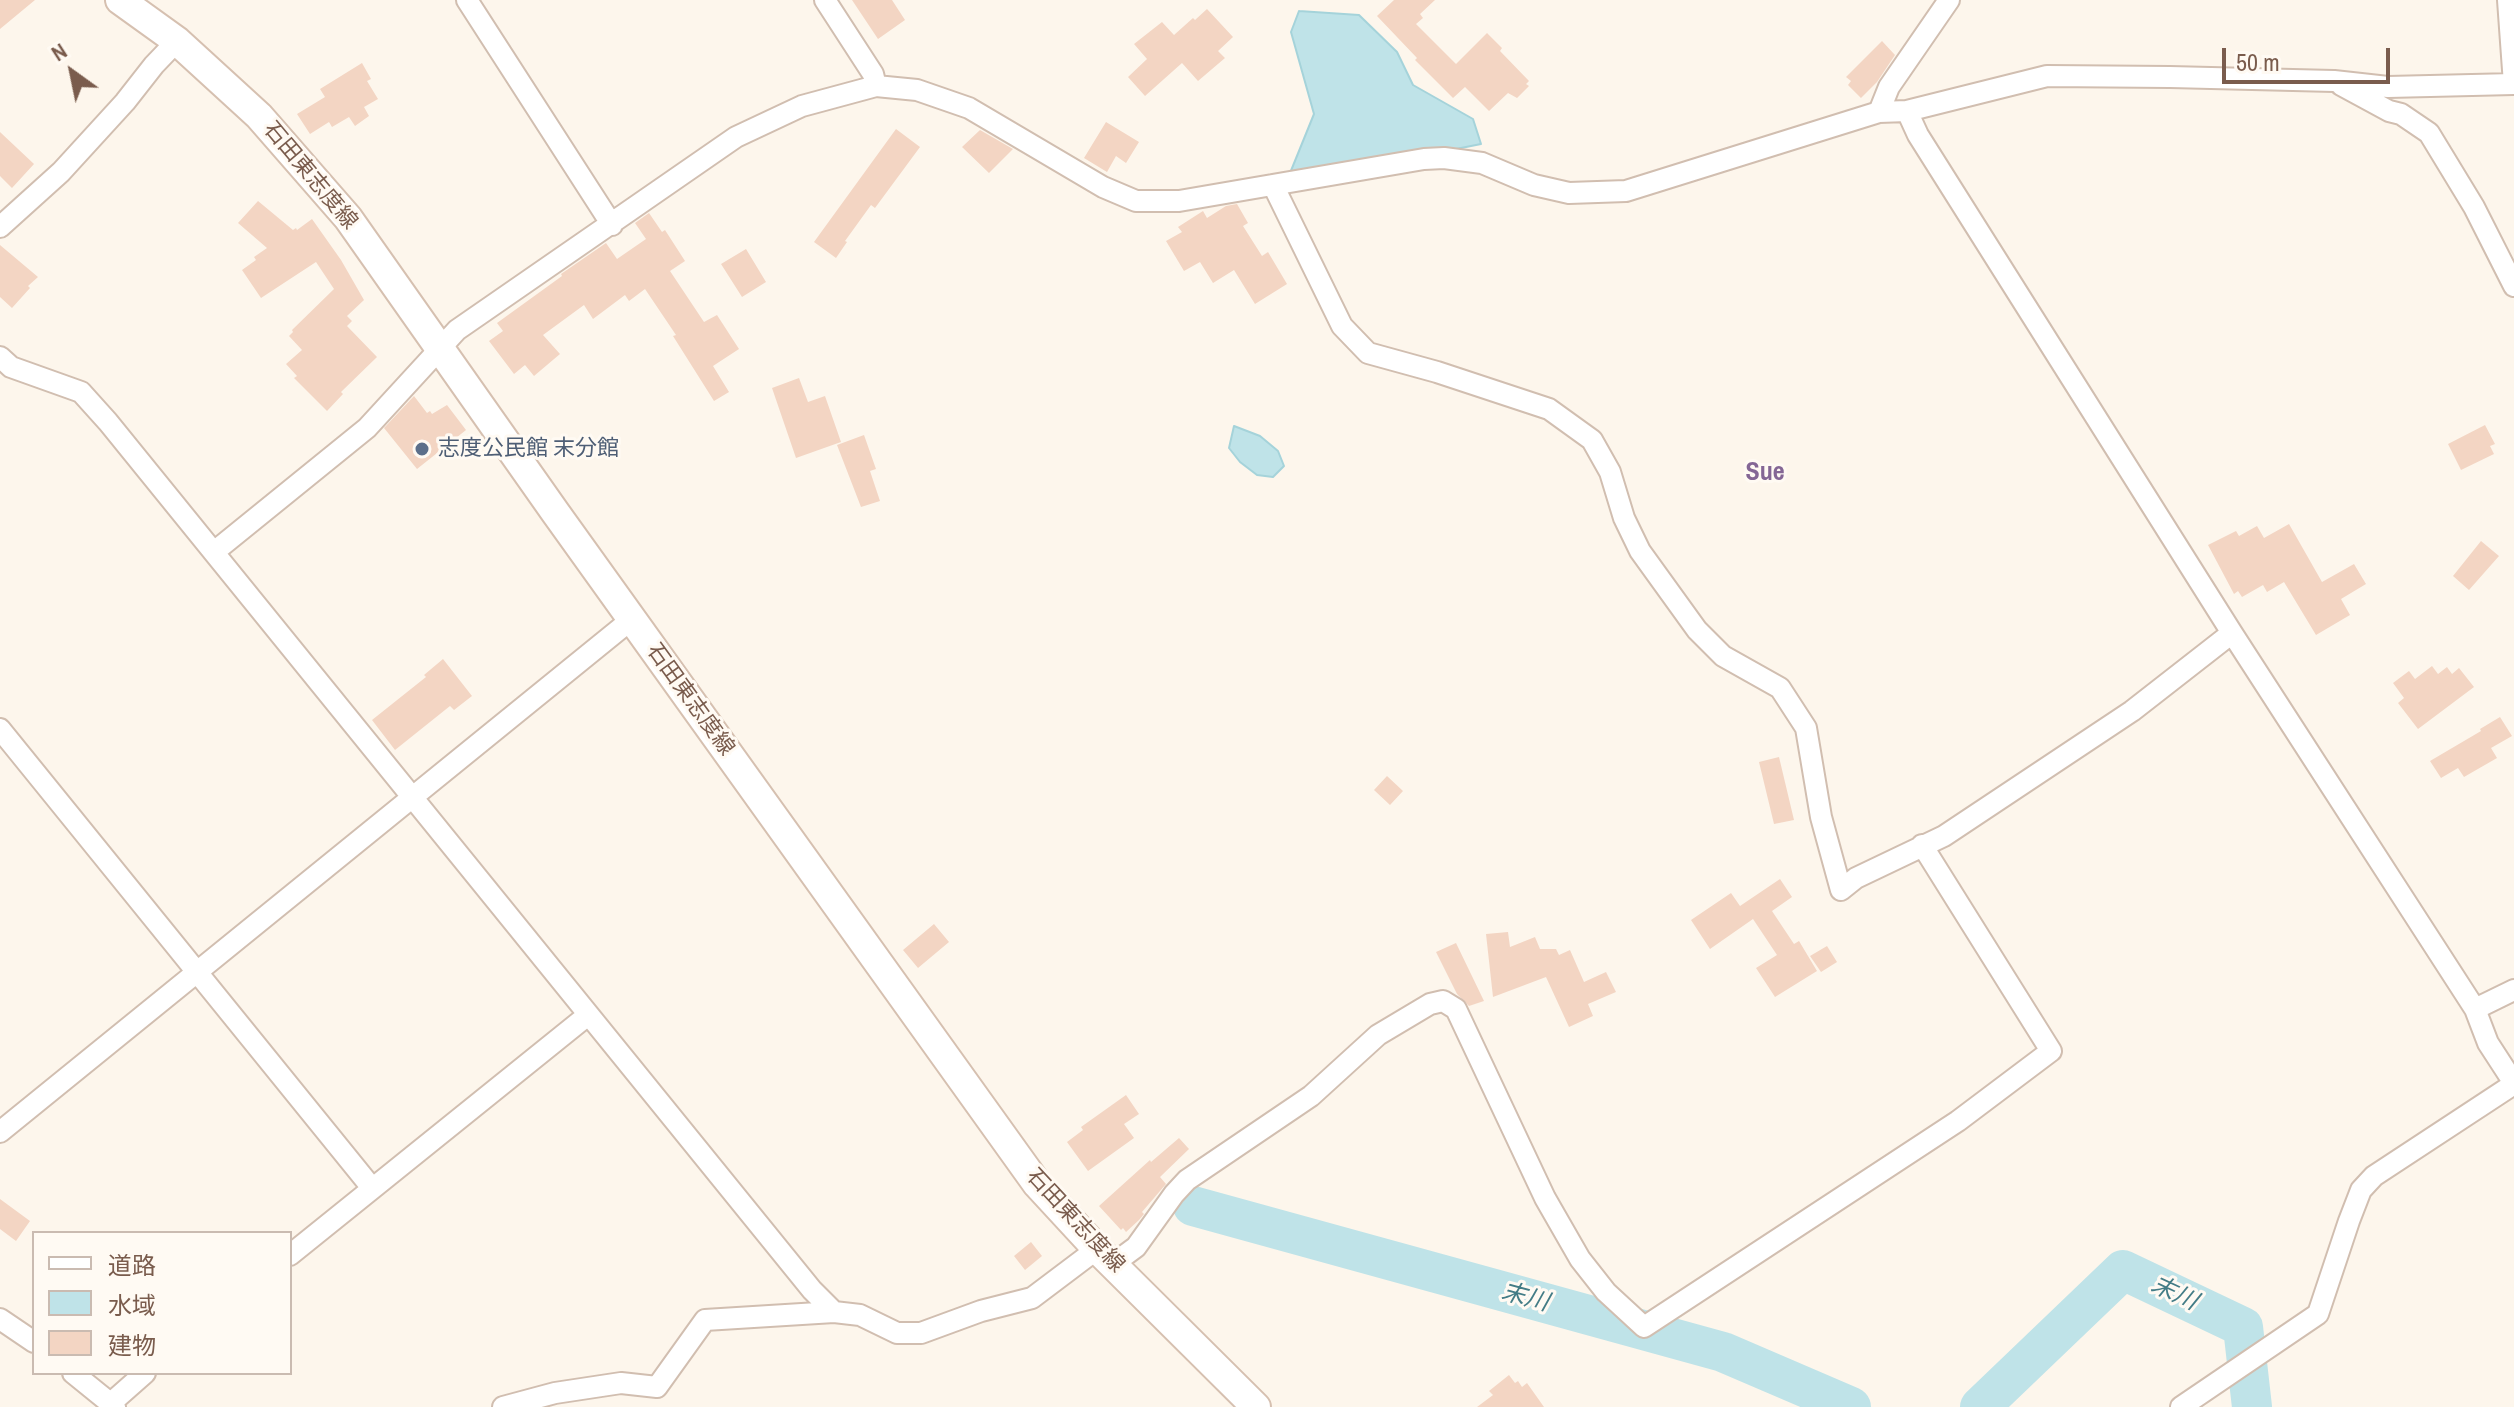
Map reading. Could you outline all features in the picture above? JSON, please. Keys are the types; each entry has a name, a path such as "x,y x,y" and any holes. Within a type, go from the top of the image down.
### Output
{"main road":[{"name":"石田東志度線","path":"120,0 177,41 259,116 348,218 1037,1184 1105,1257 1256,1407"}],"street":[{"path":"467,0 612,225"},
{"path":"825,0 873,74 876,86"},
{"path":"1879,112 1889,87 1949,0"},
{"path":"214,552 367,428 457,330 736,137 802,106 876,86 917,90 969,108 1103,187 1136,201 1179,201 1444,158 1482,163 1534,185 1569,193 1626,191 1879,112 1907,111 2047,76 2334,81 2388,87 2514,84 2508,0"},
{"path":"0,227 61,172 177,41"},
{"path":"2334,81 2389,111 2401,114 2429,133 2474,207 2514,286"},
{"path":"1907,111 1918,135 2232,633 2475,1009 2488,1043 2514,1084 2374,1176 2361,1190 2318,1314 2181,1407"},
{"path":"1273,185 1342,326 1368,353 1549,409 1592,440 1610,472 1624,518 1640,551 1697,630 1723,656 1780,688 1806,728 1821,817 1841,890 1856,878 1944,836 2132,711 2232,633"},
{"path":"0,357 11,367 81,392 108,422 812,1290 834,1312"},
{"path":"0,1132 632,619"},
{"path":"0,729 372,1188"},
{"path":"503,1407 555,1393 621,1383 657,1387 705,1320 834,1312 860,1315 897,1333 921,1333 981,1311 1032,1298 1105,1257 1136,1247 1187,1180 1311,1096 1378,1035 1430,1004 1443,1001 1456,1009 1545,1198 1580,1259 1606,1292 1644,1327 1958,1121 2051,1051 1922,845"},
{"path":"2475,1009 2514,990"},
{"path":"292,1253 588,1015"},
{"path":"0,1319 32,1341"},
{"path":"76,1375 113,1405 143,1375"}],"water":[{"path":"1299,11 1359,15 1397,52 1413,85 1473,119 1481,144 1286,183 1314,114 1291,32"},
{"path":"1234,426 1260,436 1278,451 1284,466 1273,477 1257,475 1240,462 1229,448"}],"building":[{"path":"0,0 35,0 0,29"},
{"path":"852,0 892,0 905,20 878,39"},
{"path":"1394,0 1435,0 1420,14 1423,18 1416,24 1456,64 1487,33 1529,81 1526,84 1529,86 1517,98 1508,93 1489,111 1465,87 1453,98 1377,16"},
{"path":"1207,9 1233,37 1218,51 1225,58 1198,81 1182,63 1145,96 1128,77 1147,59 1134,44 1162,22 1174,35"},
{"path":"1882,41 1895,55 1877,82 1861,98 1848,85 1851,81 1846,77"},
{"path":"362,63 371,79 367,81 378,99 364,107 369,116 355,126 349,117 332,127 329,122 310,134 297,114 325,97 320,89"},
{"path":"1106,122 1139,142 1126,163 1116,156 1107,172 1084,158"},
{"path":"896,129 920,147 875,208 871,205 836,258 814,242"},
{"path":"980,130 1013,149 989,173 962,147"},
{"path":"0,132 34,164 12,188 0,176"},
{"path":"258,201 293,230 312,219 364,300 347,316 352,321 347,326 377,357 341,392 343,394 327,411 294,378 297,376 286,364 302,350 289,336 292,330 334,289 316,262 261,298 242,270 267,248 238,223"},
{"path":"1237,204 1248,223 1243,226 1262,256 1268,252 1287,284 1255,304 1234,270 1213,283 1200,262 1184,271 1166,241 1182,232 1178,227 1203,211 1207,218 1226,206"},
{"path":"649,213 662,232 665,230 685,261 670,271 704,322 717,315 739,349 713,366 729,392 714,401 645,289 629,301 625,295 593,319 584,305 543,335 560,354 534,376 525,365 514,374 489,341 503,331 497,323 606,243 617,259 646,239 635,223"},
{"path":"0,245 38,277 12,308 0,297"},
{"path":"746,249 766,282 742,297 721,264"},
{"path":"799,378 808,402 825,396 841,442 796,458 772,388"},
{"name":"志度公民館 末分館","path":"414,396 427,413 430,411 432,414 447,405 466,430 417,469 384,428"},
{"path":"2485,425 2495,444 2490,446 2494,454 2461,470 2448,444"},
{"path":"864,435 876,469 870,471 880,501 861,507 837,445"},
{"path":"2289,524 2322,582 2354,564 2366,584 2341,599 2350,615 2316,635 2284,582 2267,592 2263,585 2242,597 2238,591 2234,594 2208,545 2236,531 2239,536 2257,526 2264,538"},
{"path":"2481,541 2499,556 2469,590 2453,576"},
{"path":"443,659 472,696 454,710 450,706 395,750 372,720 426,677 424,675"},
{"path":"2432,666 2438,674 2447,667 2452,674 2459,668 2474,687 2418,729 2398,703 2404,698 2393,683 2409,671 2415,679"},
{"path":"2500,717 2512,736 2491,748 2497,758 2464,777 2458,768 2441,778 2430,761"},
{"path":"1779,757 1794,820 1774,824 1759,762"},
{"path":"1387,776 1403,791 1390,805 1374,790"},
{"path":"1780,879 1792,897 1772,911 1794,944 1799,941 1817,971 1775,997 1756,968 1777,955 1753,919 1710,949 1691,920 1731,893 1740,906"},
{"path":"934,924 949,942 918,968 903,950"},
{"path":"1508,932 1510,947 1535,937 1540,949 1556,949 1559,955 1570,950 1584,982 1606,972 1616,992 1588,1004 1593,1016 1569,1027 1546,977 1493,997 1486,934"},
{"path":"1456,943 1484,1001 1469,1006 1457,994 1436,952"},
{"path":"1827,946 1837,962 1821,972 1810,956"},
{"path":"1126,1095 1139,1114 1124,1124 1134,1138 1088,1171 1067,1142 1083,1130 1081,1127"},
{"path":"1179,1138 1189,1149 1160,1177 1166,1184 1142,1212 1144,1214 1139,1220 1126,1232 1123,1228 1121,1230 1099,1206"},
{"path":"0,1199 30,1221 16,1241 0,1229"},
{"path":"1031,1242 1042,1256 1025,1270 1014,1256"},
{"path":"1509,1375 1522,1387 1527,1383 1544,1407 1477,1407 1493,1395 1489,1391"}],"waterway":[{"name":"末川","path":"1193,1206 1723,1352 1851,1407"},
{"name":"末川","path":"1980,1407 2123,1270 2243,1327 2252,1407"}],"place":[{"name":"志度公民館 末分館","path":"422,449"}],"district":[{"name":"Sue","path":"1765,473"}]}
